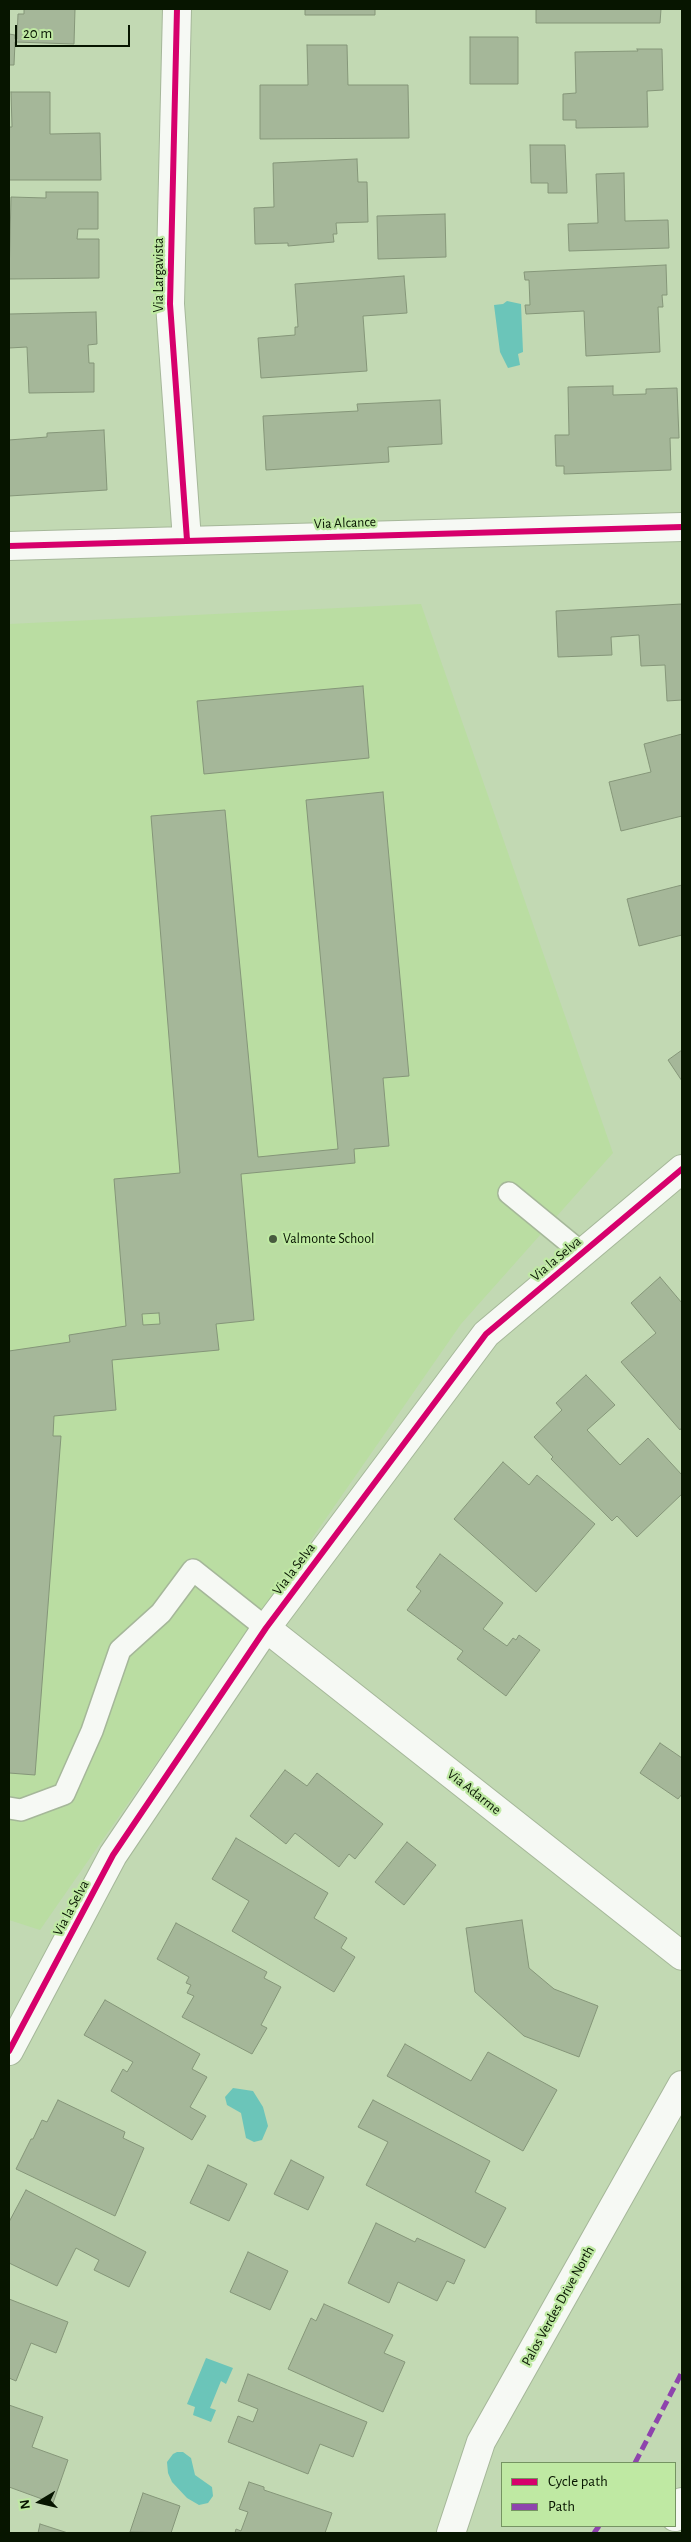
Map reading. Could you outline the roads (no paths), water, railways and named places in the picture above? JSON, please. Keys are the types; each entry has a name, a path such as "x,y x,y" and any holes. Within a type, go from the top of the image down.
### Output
{"street":[{"name":"Via Largavista","path":"178,9 170,304 187,540"},
{"name":"Via Alcance","path":"9,546 682,527"},
{"name":"Via la Selva","path":"9,2051 113,1855 266,1628 486,1334 682,1169"},
{"name":"Via Adarme","path":"266,1628 682,1956"},
{"name":"Palos Verdes Drive North","path":"451,2533 481,2442 682,2086"},
{"path":"676,2515 682,2502"}],"lane":[{"path":"509,1193 582,1253"},
{"path":"9,1808 21,1810 64,1794 92,1731 120,1650 162,1614 193,1570 266,1628"}],"water":[{"path":"507,301 521,304 523,352 518,354 520,365 508,368 500,352 494,305 503,304"},
{"path":"233,2088 253,2091 263,2107 268,2126 262,2140 254,2142 246,2138 241,2113 227,2105 225,2097"},
{"path":"206,2358 233,2368 226,2384 221,2381 210,2408 216,2410 211,2422 193,2415 195,2407 187,2404"},
{"path":"177,2452 183,2452 191,2458 195,2475 212,2487 213,2496 208,2503 199,2505 187,2498 172,2482 168,2473 167,2462"}],"place":[{"name":"Valmonte School","path":"273,1239"}]}
